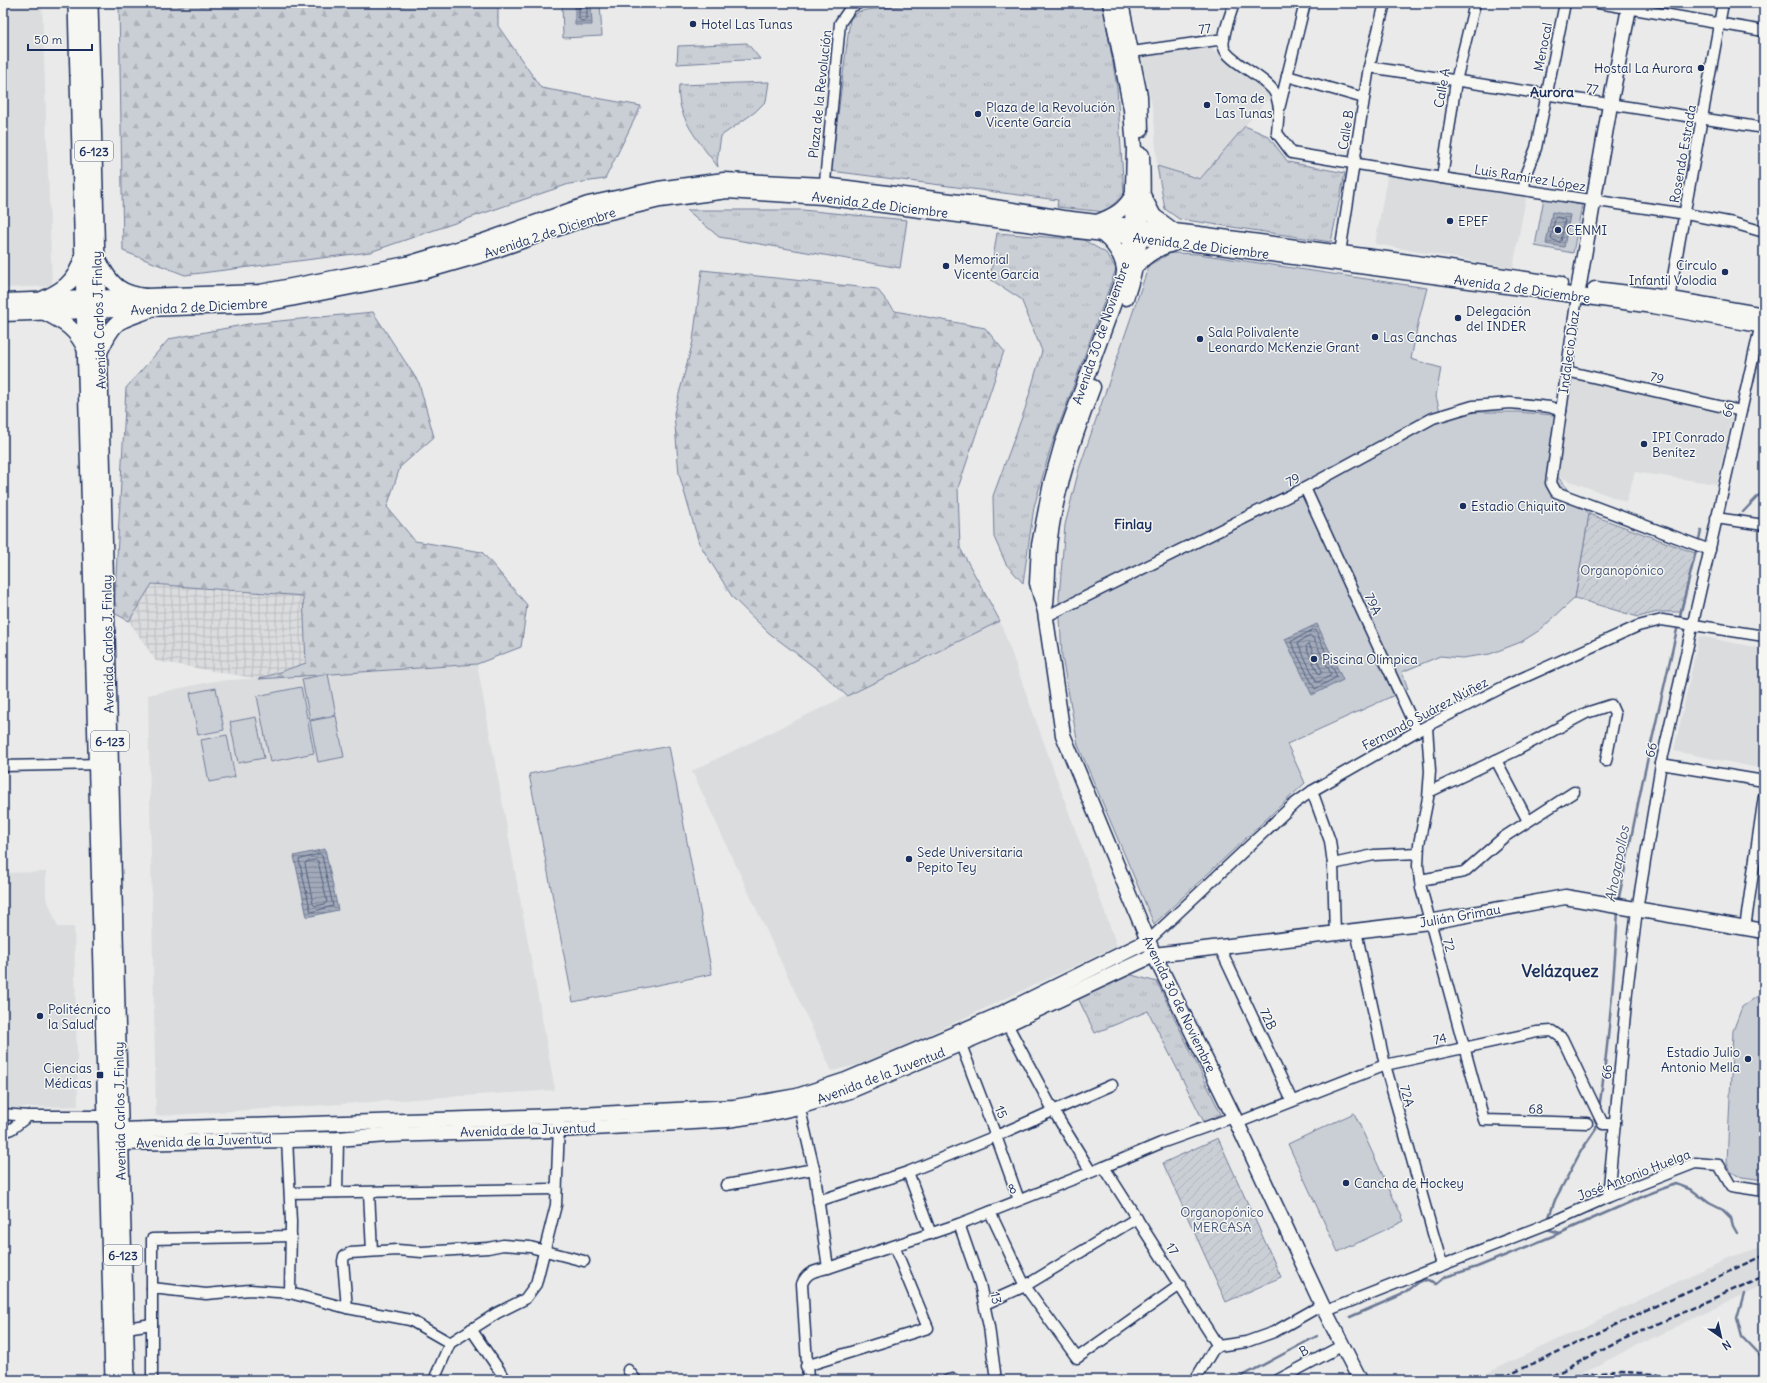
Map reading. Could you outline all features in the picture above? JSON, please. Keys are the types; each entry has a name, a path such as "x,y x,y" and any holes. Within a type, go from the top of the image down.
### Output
{"main road":[{"name":"Avenida Carlos J. Finlay","path":"76,3 91,257"},
{"name":"Avenida Carlos J. Finlay","path":"90,3 93,352 116,1136 118,1329 113,1380"},
{"name":"Avenida 30 de Noviembre","path":"1110,3 1140,96 1137,233 1130,269 1062,444 1051,483 1039,545 1038,583 1045,614 1063,735 1154,955 1236,1120 1324,1308 1360,1380"},
{"name":"Avenida 30 de Noviembre","path":"1121,3 1125,53"},
{"name":"Indalecio Díaz","path":"1578,291 1610,105 1630,5"},
{"name":"Avenida 2 de Diciembre","path":"3,314 43,307 92,305 260,305 412,275 485,254 593,216 660,200 727,191 824,191 1098,228 1339,258 1668,304 1763,320"},
{"path":"1138,196 1154,216 1178,237 1150,253 1130,269 1123,263 1111,240 1098,228 1138,196"},
{"path":"91,257 118,288 148,304 116,324 93,352 68,325 43,307 64,288 91,257"},
{"name":"Avenida 2 de Diciembre","path":"3,301 43,307"},
{"name":"Avenida Carlos J. Finlay","path":"104,764 107,1116 116,1136"},
{"name":"Julián Grimau","path":"1154,955 1429,922 1565,897 1764,931"},
{"path":"1133,948 1140,935 1141,924"},
{"name":"Avenida de la Juventud","path":"958,1039 994,1017 1148,941"},
{"name":"Avenida de la Juventud","path":"116,1136 560,1123 727,1120 798,1101 848,1085 958,1039 1007,1024 1154,955"},
{"path":"1130,965 1147,967 1163,973"},
{"name":"Avenida de la Juventud","path":"116,1136 338,1139 361,1130"},
{"name":"Avenida Carlos J. Finlay","path":"118,1329 127,1380"}],"street":[{"name":"Plaza de la Revolución","path":"824,191 840,23 851,7 859,3"},
{"path":"1224,40 1234,3"},
{"path":"1279,109 1305,3"},
{"name":"Calle B","path":"1339,258 1364,98 1385,3"},
{"name":"Calle A","path":"1442,178 1456,81 1475,3"},
{"name":"Menocal","path":"1524,189 1527,167 1536,148 1565,3"},
{"path":"1598,3 1630,5 1720,24 1764,31"},
{"name":"Rosendo Estrada","path":"1668,304 1686,214 1723,3"},
{"name":"77","path":"1125,53 1224,40 1224,48 1227,53 1259,76 1275,93 1279,109"},
{"name":"77","path":"1370,67 1702,120 1764,128"},
{"path":"1287,76 1364,98"},
{"name":"Luis Ramírez López","path":"1279,109 1276,133 1292,153 1442,178 1686,214 1733,223 1764,232"},
{"name":"Indalecio Díaz","path":"1578,291 1551,483 1556,492 1710,550"},
{"name":"66","path":"1608,1197 1627,992 1626,907 1694,624 1716,518 1763,320"},
{"name":"79","path":"1566,371 1741,411"},
{"name":"79","path":"1045,614 1305,488 1433,418 1473,406 1510,403 1550,407 1561,411"},
{"name":"79A","path":"1305,488 1417,731"},
{"path":"1716,518 1764,525"},
{"name":"Fernando Suárez Núñez","path":"1148,941 1294,804 1312,791 1417,731 1509,684 1638,626 1662,620 1764,636"},
{"path":"1429,792 1496,760 1586,713 1611,704 1615,714 1606,761"},
{"name":"72","path":"1427,727 1430,772 1429,792 1418,853 1420,880 1429,922 1484,1120"},
{"path":"1496,760 1528,821"},
{"path":"3,766 104,764"},
{"path":"1661,764 1764,781"},
{"path":"1312,791 1330,841 1333,864 1335,934"},
{"path":"1420,880 1464,872 1504,837 1574,792"},
{"path":"1745,928 1764,796"},
{"path":"1333,864 1374,855 1418,853"},
{"name":"72A","path":"1356,931 1385,1065 1442,1265"},
{"name":"72B","path":"1220,948 1292,1101"},
{"path":"1007,1024 1053,1110 1091,1172"},
{"name":"74","path":"1236,1120 1292,1101 1385,1065 1537,1032 1552,1031 1562,1038 1603,1124 1615,1124"},
{"name":"15","path":"958,1039 1019,1200"},
{"path":"818,1200 908,1172 996,1136 1112,1085"},
{"path":"798,1101 814,1168 828,1268"},
{"path":"3,1114 28,1116 107,1116"},
{"path":"3,1133 13,1128 28,1116"},
{"name":"8","path":"806,1366 802,1284 805,1276 812,1272 959,1224 1161,1143 1236,1120"},
{"name":"68","path":"1484,1120 1587,1123"},
{"path":"434,1380 450,1343 498,1313 525,1299 536,1284 556,1205 560,1123"},
{"path":"287,1138 291,1236 290,1293"},
{"path":"337,1192 338,1139"},
{"name":"José Antonio Huelga","path":"1218,1346 1246,1342 1274,1332 1324,1308 1442,1265 1695,1163 1719,1165 1731,1186 1764,1191"},
{"name":"17","path":"1104,1167 1218,1346"},
{"path":"726,1185 814,1168"},
{"path":"908,1172 931,1234"},
{"path":"290,1193 556,1189"},
{"path":"368,1192 372,1251"},
{"path":"990,1212 1025,1286 1077,1358 1180,1285"},
{"path":"985,1304 1025,1286 1137,1218"},
{"name":"13","path":"959,1224 980,1284 985,1304 996,1380"},
{"path":"152,1380 152,1238 291,1236"},
{"path":"347,1308 343,1261 344,1256 350,1253 397,1250 422,1252 488,1248 503,1245 545,1250 584,1260"},
{"path":"808,1380 806,1366 928,1328 894,1246"},
{"path":"152,1288 206,1294 250,1290 290,1293 347,1308 410,1320 450,1343"},
{"path":"118,1329 152,1324"},
{"path":"471,1329 506,1380"},
{"name":"B","path":"1278,1380 1343,1345"},
{"path":"1195,1380 1213,1350 1218,1346"},
{"path":"628,1370 636,1380"}],"shaded area":[{"path":"3,3 42,3 52,286 3,288"},
{"name":"Toma de Las Tunas","path":"1209,46 1271,95 1200,179 1157,166 1154,115 1141,55"},
{"name":"EPEF","path":"1388,173 1526,197 1513,268 1375,244"},
{"name":"IPI Conrado Benítez","path":"1572,378 1732,413 1717,484 1635,472 1626,502 1557,476"},
{"path":"152,584 303,596 306,663 259,679 156,661 129,621"},
{"name":"Sede Universitaria Pepito Tey","path":"1000,621 1117,946 873,1061 832,1071 692,771"},
{"path":"1699,636 1764,649 1764,741 1759,768 1674,751"},
{"path":"477,664 555,1090 156,1116 148,695 215,681"},
{"name":"Politécnico la Salud","path":"46,872 46,897 58,927 74,927 78,1106 3,1108 3,873"},
{"path":"1764,1246 1764,1284 1567,1380 1473,1380 1725,1259"}],"green space":[{"path":"119,3 498,3 498,26 541,88 641,106 605,179 569,184 370,252 185,275 123,251"},
{"path":"562,3 600,3 602,36 563,38"},
{"name":"Plaza de la Revolución Vicente García","path":"926,3 1103,3 1117,88 1124,194 1105,212 1057,207 1058,200 831,171 850,19 858,12 866,10"},
{"path":"747,43 760,59 677,64 678,46"},
{"path":"769,82 766,101 755,112 721,136 717,161 718,167 690,129 681,108 679,85"},
{"path":"1245,126 1268,136 1288,162 1345,173 1331,242 1179,219 1165,209 1157,166 1200,179"},
{"path":"1544,198 1582,205 1573,253 1535,246"},
{"path":"687,210 802,210 907,220 900,268 719,237"},
{"path":"997,233 1084,240 1106,253 1116,269 1050,450 1034,507 1023,583 1006,564 994,537 993,496 1025,409 1042,351 1021,299 990,279"},
{"path":"1171,253 1198,254 1427,288 1411,359 1441,368 1436,396 1442,419 1476,412 1517,412 1566,416 1557,476 1589,514 1575,598 1540,630 1521,642 1490,654 1462,658 1440,656 1402,672 1408,689 1287,744 1305,783 1154,924 1078,745 1062,657 1059,598 1065,525 1079,469 1149,265"},
{"path":"702,270 877,289 895,311 985,328 1004,351 958,488 960,548 1000,621 847,696 821,672 769,633 733,598 699,543 679,474 674,413 693,341"},
{"path":"373,312 419,383 434,437 400,467 387,507 415,541 482,552 527,605 521,647 477,664 259,679 306,663 303,596 152,584 129,621 114,613 126,388 169,339 248,324"},
{"name":"Organopónico","path":"1589,514 1695,553 1680,612 1658,612 1638,617 1575,598"},
{"path":"328,674 336,715 310,720 302,679"},
{"path":"301,687 314,753 270,762 257,696"},
{"path":"216,688 224,730 198,735 190,693"},
{"path":"336,716 344,757 318,762 310,721"},
{"path":"256,717 264,758 238,763 230,722"},
{"path":"227,735 235,777 209,782 201,740"},
{"path":"669,746 712,974 573,1002 529,774"},
{"path":"1128,974 1157,982 1221,1114 1204,1122 1148,1011 1095,1033 1078,998"},
{"name":"Estadio Julio Antonio Mella","path":"1764,993 1764,1180 1742,1177 1731,1172 1727,1163 1733,1031 1742,1007"},
{"name":"Cancha de Hockey","path":"1354,1113 1404,1221 1338,1252 1288,1144"},
{"name":"Organopónico MERCASA","path":"1218,1138 1281,1277 1226,1302 1163,1163"}],"water":[{"path":"575,3 591,3 592,25 575,25"},
{"name":"CENMI","path":"1552,212 1570,215 1564,247 1546,244"},
{"name":"Piscina Olímpica","path":"1317,624 1343,680 1312,695 1285,639"},
{"path":"325,849 338,910 307,917 294,856"}],"waterway":[{"name":"Ahogapollos","path":"1743,512 1764,490"},
{"name":"Ahogapollos","path":"1698,543 1701,531"},
{"name":"Ahogapollos","path":"1679,620 1697,547"},
{"name":"Ahogapollos","path":"1618,902 1642,784 1678,625"},
{"name":"Ahogapollos","path":"1599,1109 1611,1010 1618,911"},
{"name":"Ahogapollos","path":"1548,1220 1555,1200 1581,1151 1596,1129 1597,1122"},
{"path":"1350,1317 1401,1295 1418,1282 1424,1280 1437,1284 1445,1277 1477,1267 1560,1233 1653,1192 1676,1184 1692,1190 1709,1203 1723,1210 1731,1218 1737,1233"},
{"name":"Ahogapollos","path":"1548,1227 1547,1229 1560,1233"},
{"path":"1744,1293 1737,1318 1742,1337 1764,1360"},
{"path":"1235,1380 1317,1336"}],"railway":[{"path":"1498,1380 1764,1255"},
{"path":"1544,1380 1626,1338 1764,1276"},
{"path":"1556,1380 1588,1374 1619,1372 1666,1376 1682,1380"}],"place":[{"name":"Hotel Las Tunas","path":"693,24"},
{"name":"Hostal La Aurora","path":"1701,68"},
{"name":"Toma de Las Tunas","path":"1207,105"},
{"name":"Plaza de la Revolución Vicente García","path":"978,114"},
{"name":"EPEF","path":"1450,221"},
{"name":"CENMI","path":"1558,230"},
{"name":"Memorial Vicente García","path":"946,266"},
{"name":"Círculo Infantil Volodia","path":"1725,272"},
{"name":"Delegación del INDER","path":"1458,318"},
{"name":"Las Canchas","path":"1375,337"},
{"name":"Sala Polivalente Leonardo McKenzie Grant","path":"1200,339"},
{"name":"IPI Conrado Benítez","path":"1644,444"},
{"name":"Estadio Chiquito","path":"1463,506"},
{"name":"Piscina Olímpica","path":"1314,659"},
{"name":"Sede Universitaria Pepito Tey","path":"909,859"},
{"name":"Politécnico la Salud","path":"40,1016"},
{"name":"Estadio Julio Antonio Mella","path":"1748,1059"},
{"name":"Ciencias Médicas","path":"100,1075"},
{"name":"Cancha de Hockey","path":"1346,1183"}],"district":[{"name":"Aurora","path":"1552,92"},
{"name":"Finlay","path":"1133,524"},
{"name":"Velázquez","path":"1560,971"}]}
